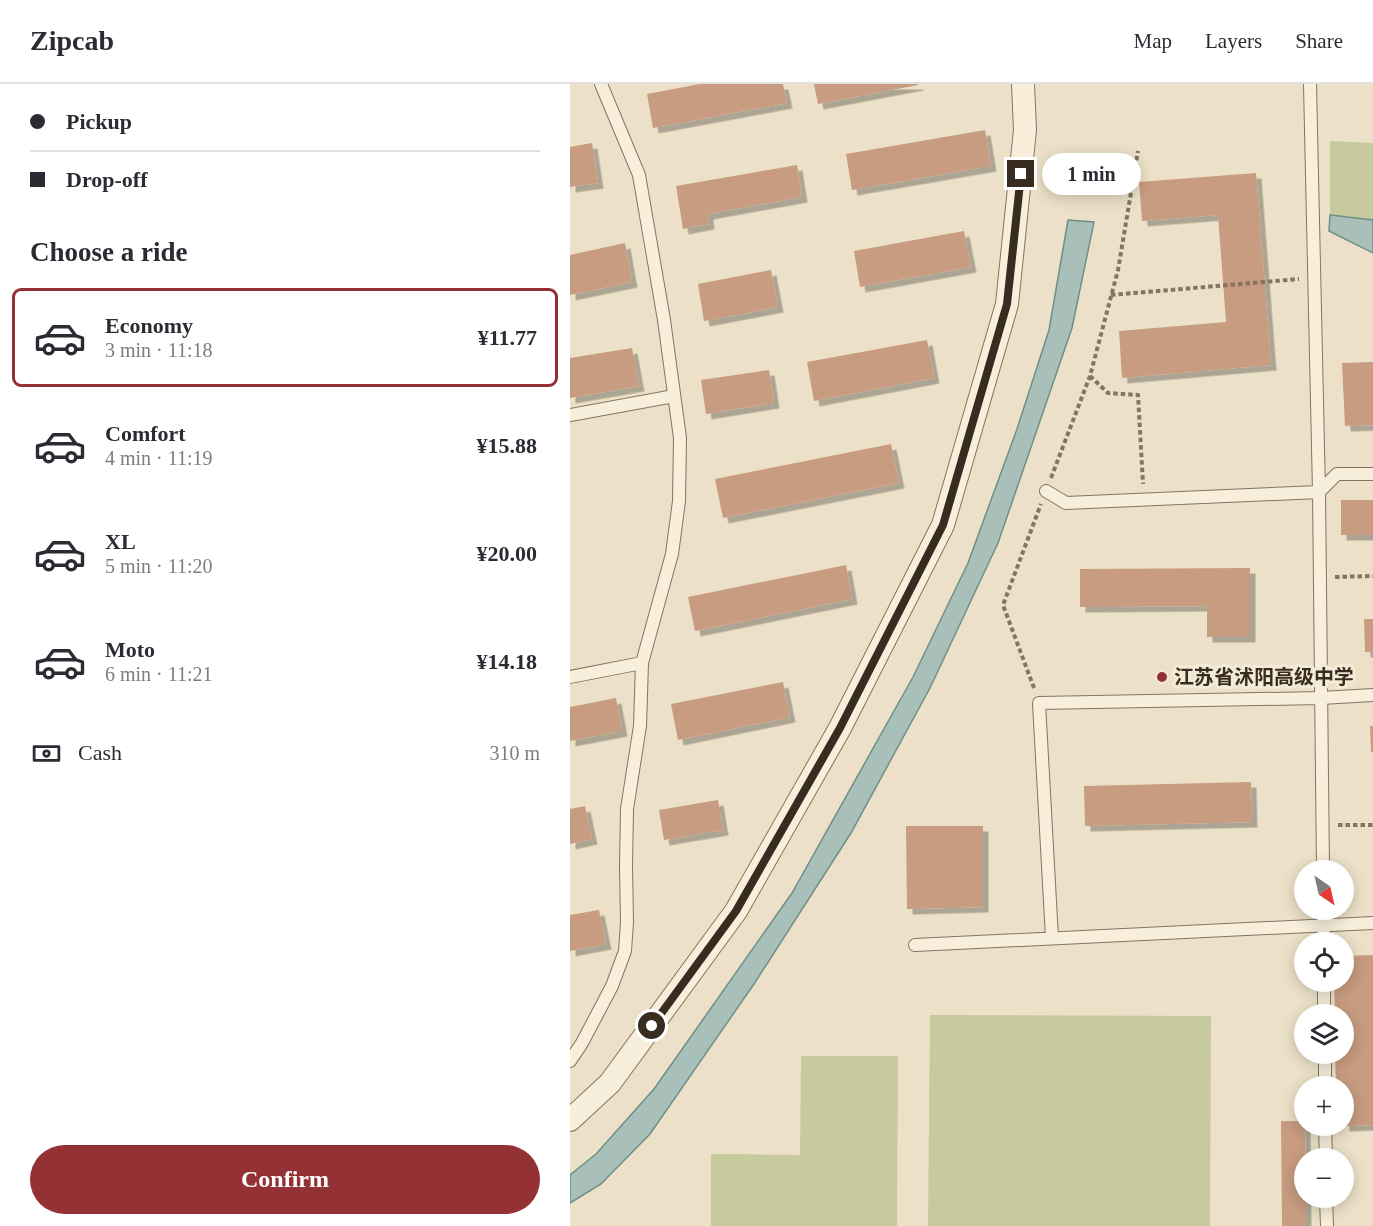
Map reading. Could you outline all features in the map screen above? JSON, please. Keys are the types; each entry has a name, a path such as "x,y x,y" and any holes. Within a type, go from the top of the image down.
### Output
{"street":[{"path":"570,1120 610,1083 736,911 840,728 943,525 1007,304 1025,130 1023,84"}],"lane":[{"path":"570,1061 612,986 625,951 627,809 640,726 642,663 672,555 679,501 680,438 664,320 639,174 601,84"},
{"path":"1310,84 1319,492 1323,860"},
{"path":"570,415 674,396"},
{"path":"1046,491 1066,503 1319,492 1337,474 1373,474"},
{"path":"570,677 642,663"},
{"path":"1052,938 1039,703 1373,695"},
{"path":"1323,920 1323,932"},
{"path":"915,945 1373,923"},
{"path":"1326,1208 1327,1226"}],"path":[{"path":"1039,703 1003,605 1090,376 1118,270 1138,151"},
{"path":"1111,295 1315,278"},
{"path":"1090,376 1108,393 1138,395 1143,500"},
{"path":"1320,577 1373,576"},
{"path":"1322,825 1373,825"}],"green space":[{"path":"1330,141 1373,143 1373,220 1330,215"},
{"path":"930,1015 1211,1016 1210,1226 928,1226"},
{"path":"801,1056 898,1056 897,1226 711,1226 711,1154 800,1155"}],"water":[{"path":"1330,215 1373,220 1373,253 1329,231"},
{"path":"1068,220 1094,222 1072,328 998,543 930,688 851,833 754,984 650,1134 601,1184 570,1203 570,1175 596,1154 654,1089 792,893 913,677 968,563 1017,429 1049,330"}],"building":[{"path":"700,84 783,84 787,103 653,128 647,94"},
{"path":"814,84 918,84 918,85 818,104"},
{"path":"985,130 991,166 852,190 846,154"},
{"path":"592,143 598,183 570,187 570,147"},
{"path":"797,165 802,197 708,214 709,224 683,229 676,186"},
{"path":"1256,173 1271,365 1122,378 1119,331 1226,322 1218,215 1142,221 1139,182"},
{"path":"964,231 971,267 860,287 854,251"},
{"path":"625,243 632,282 570,295 570,255"},
{"path":"771,270 778,307 704,321 698,284"},
{"path":"927,340 934,378 814,401 807,362"},
{"path":"632,348 639,386 570,398 570,358"},
{"path":"1373,362 1373,425 1345,426 1342,363"},
{"path":"769,370 774,403 706,414 701,380"},
{"path":"891,444 899,483 723,518 715,479"},
{"path":"1341,500 1373,500 1373,535 1341,535"},
{"path":"846,565 852,599 695,631 688,597"},
{"path":"1250,568 1250,637 1207,637 1207,606 1080,607 1080,569"},
{"path":"1364,619 1373,619 1373,652 1365,652"},
{"path":"783,682 790,717 678,740 671,704"},
{"path":"616,698 622,731 570,741 570,707"},
{"path":"1370,726 1373,726 1373,752 1371,752"},
{"path":"1251,782 1252,822 1085,826 1084,786"},
{"path":"718,800 723,830 664,840 659,810"},
{"path":"585,806 592,839 570,844 570,809"},
{"path":"906,826 983,826 983,907 907,909"},
{"path":"599,910 606,944 570,951 570,915"},
{"path":"1373,955 1373,1125 1354,1126 1354,1076 1336,1076 1335,1064 1354,1064 1354,1004 1335,1004 1334,992 1354,992 1354,956"},
{"path":"1281,1121 1294,1121 1294,1136 1305,1136 1305,1148 1294,1148 1294,1208 1306,1208 1306,1226 1282,1226"}],"place":[{"name":"江苏省沭阳高级中学","path":"1162,677"}],"route":[{"path":"652,1026 736,911 840,728 943,525 1007,304 1021,174"}]}
